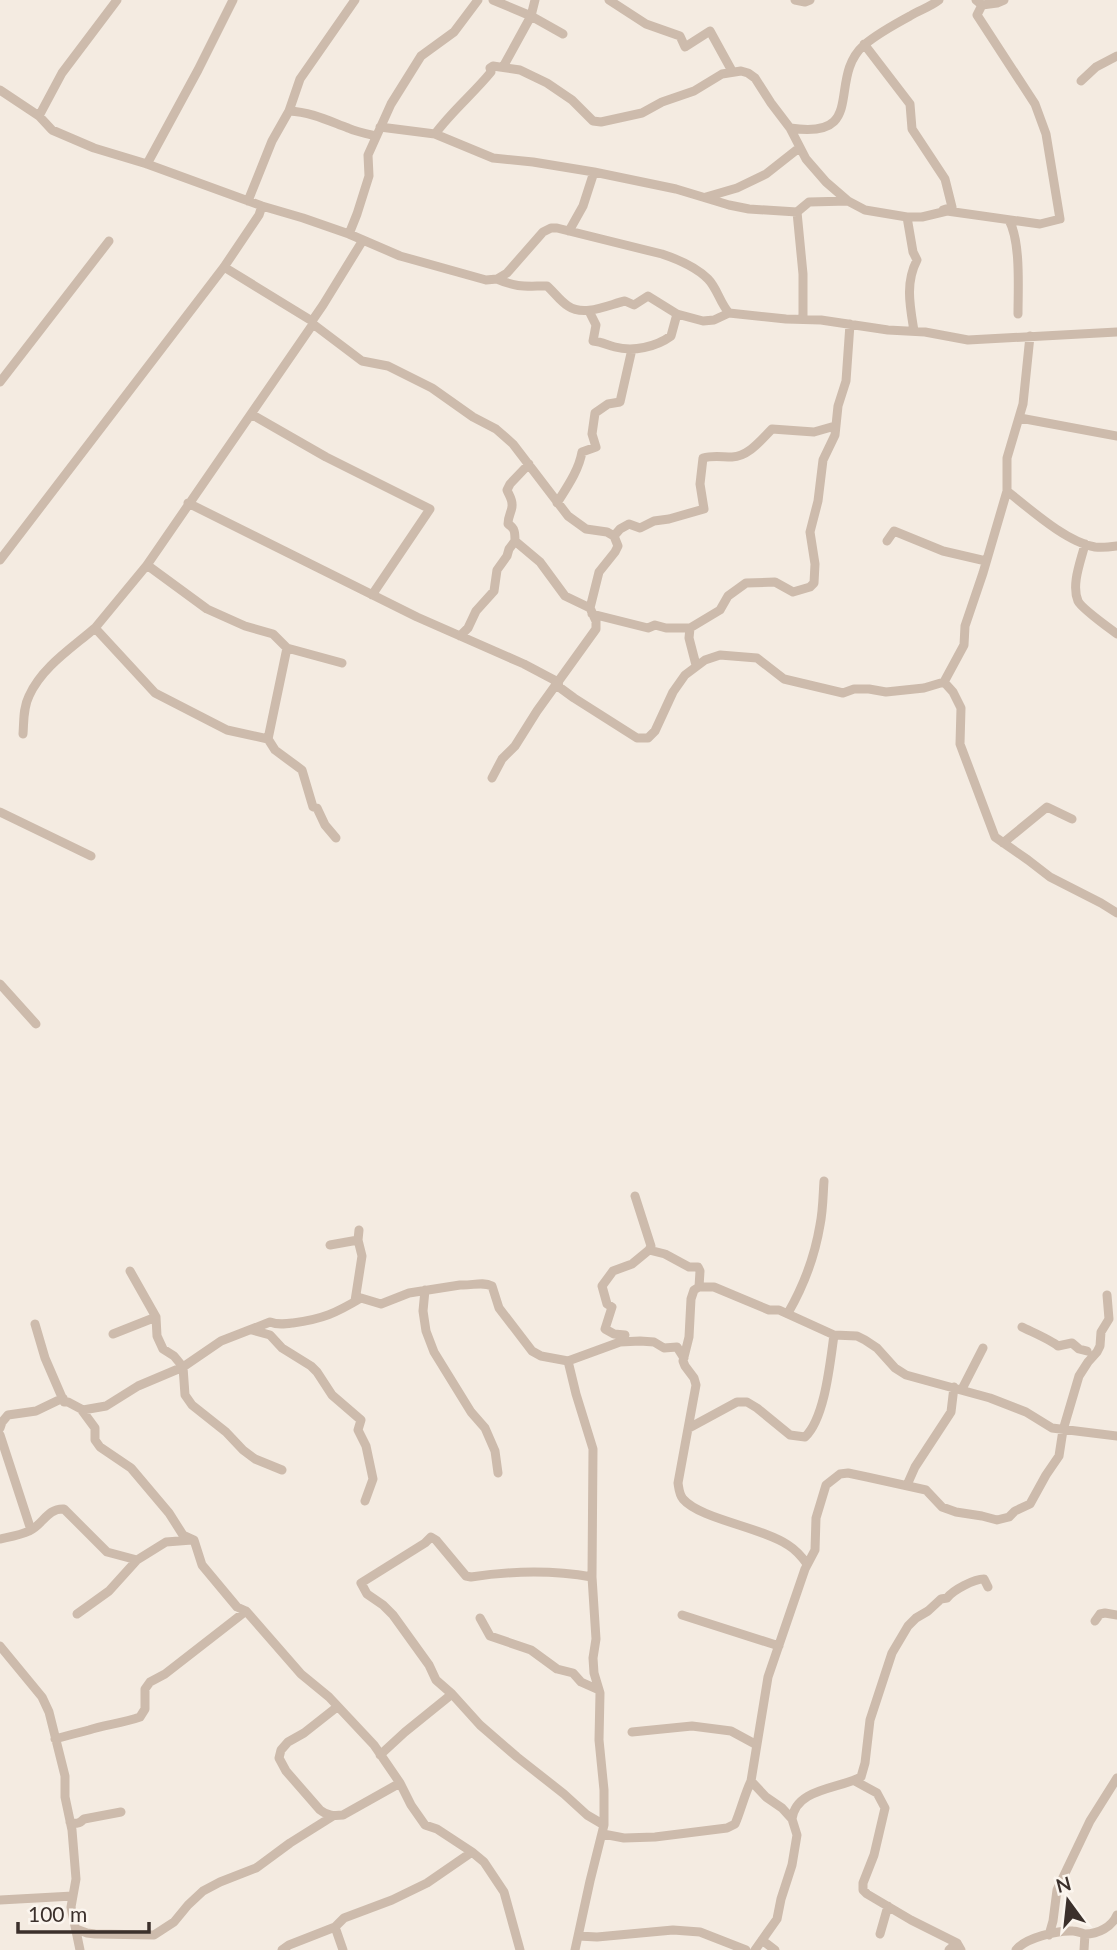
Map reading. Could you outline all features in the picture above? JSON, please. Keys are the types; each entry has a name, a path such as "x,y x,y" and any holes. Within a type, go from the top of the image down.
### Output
{"street":[{"path":"39,116 62,73 117,0"},
{"path":"147,164 233,0"},
{"path":"248,201 272,141 289,111 300,79 355,0"},
{"path":"349,234 369,176 368,155 391,104 421,56 454,32 478,0"},
{"path":"493,0 531,16 563,34"},
{"path":"503,67 531,16 535,0"},
{"path":"608,0 646,24 680,36 685,47 710,31 732,71"},
{"path":"795,0 810,0"},
{"path":"790,128 810,130 832,125 842,111 845,79 850,64 864,44 939,0"},
{"path":"941,211 1040,224 1060,219 1046,134 1035,104 977,15 979,2 997,3 1004,0"},
{"path":"435,134 453,111 476,90 491,72 490,68 497,66 520,70 547,83 572,100 593,121 601,122 642,113 662,102 694,91 722,74 741,71 755,78 790,128 799,148 826,182 848,201 864,210 907,217 922,217 952,207 945,179 912,129 909,104 864,44"},
{"path":"1081,81 1096,67 1117,57"},
{"path":"0,90 39,116 52,130 94,148 349,234 400,256 486,280 497,279 508,273 543,232 551,228 569,231 677,259 708,279 729,313"},
{"path":"289,111 302,111 348,128 435,134 486,157 594,172 676,189 749,209 797,212 809,202 848,201"},
{"path":"705,198 737,188 766,174 799,148"},
{"path":"569,231 583,206 594,172"},
{"path":"0,560 224,267 259,215 262,206"},
{"path":"797,212 803,274 803,319"},
{"path":"907,217 913,253 917,260 911,272 909,286 914,331"},
{"path":"1009,220 1015,239 1018,314"},
{"path":"23,734 24,710 28,696 39,678 95,628 147,565 312,323 363,240"},
{"path":"0,382 109,241"},
{"path":"224,267 312,323 362,361 388,366 432,388 472,417 496,429 513,444 568,516 586,528 614,536 618,546 599,572 591,611 596,621 596,629 515,746 502,759 492,778"},
{"path":"497,279 532,288 547,286 576,310 589,310 625,301 634,305 645,296 677,314 703,321 714,320 729,313 914,331 968,340 1117,332"},
{"path":"589,310 596,325 593,341 616,348 632,349 653,345 671,336 677,314"},
{"path":"515,541 540,562 565,596 591,611 648,628 656,625 666,628 690,628 720,610 729,596 746,583 775,582 793,592 810,587 816,579 810,532 818,501 823,460 835,435 838,406 846,381 850,324"},
{"path":"558,681 559,687 574,698 625,732 643,739 655,731 680,681 696,665 720,655 757,657 784,679 843,693 854,689 886,692 924,688 944,682 964,645 965,626 1007,491 1007,458 1020,418 1026,387 1030,336"},
{"path":"557,502 570,483 582,452 596,447 592,434 595,413 608,404 620,402 632,349"},
{"path":"251,414 326,457 430,509 372,595"},
{"path":"1020,418 1117,436"},
{"path":"614,536 629,524 640,528 654,521 669,520 704,509 700,484 704,457 736,457 748,452 772,429 814,432 835,426"},
{"path":"460,636 494,592 498,566 515,541 515,533 508,524 512,501 508,490 510,484 529,464"},
{"path":"1007,491 1027,509 1065,535 1097,547 1117,546"},
{"path":"188,503 417,617 558,681"},
{"path":"887,541 894,531 943,551 986,561"},
{"path":"1085,544 1078,569 1078,600 1083,608 1117,635"},
{"path":"147,565 206,609 245,626 273,634 287,648 342,663"},
{"path":"95,628 155,693 227,730 268,739"},
{"path":"690,628 689,638 696,665"},
{"path":"287,648 268,739 275,750 302,770 313,807 317,808 325,825 336,838"},
{"path":"944,682 958,700 962,717 960,744 995,837 1050,877 1117,913"},
{"path":"1003,843 1047,807 1072,819"},
{"path":"0,812 91,856"},
{"path":"0,984 36,1024"},
{"path":"788,1313 807,1270 820,1225 824,1181"},
{"path":"620,1342 625,1335 614,1334 605,1329 612,1307 607,1304 602,1286 613,1271 632,1264 651,1246 635,1196"},
{"path":"330,1245 359,1235 362,1256 355,1302"},
{"path":"649,1250 690,1267 698,1267 700,1271 698,1287 691,1299 689,1336 684,1358 685,1366 696,1385 678,1483 679,1494 688,1504 704,1513 743,1525 787,1544 807,1564"},
{"path":"130,1270 156,1317 157,1336 163,1349 174,1356 183,1367 186,1395 192,1405 255,1459 282,1470"},
{"path":"35,1324 45,1357 64,1402 90,1410 106,1406 149,1380 183,1367 221,1341 271,1322 278,1325 310,1321 338,1312 357,1299 365,1298 378,1304 425,1290 485,1283 492,1286 499,1308 533,1351 541,1356 568,1361 620,1342 650,1341 664,1348 675,1346 684,1358"},
{"path":"698,1287 714,1287 768,1310 788,1313 834,1335 857,1336 877,1348 895,1368 906,1375 958,1388 1026,1412 1044,1424 1063,1430 1117,1436"},
{"path":"425,1290 423,1311 426,1331 434,1352 471,1412 485,1428 495,1451 498,1473"},
{"path":"592,1577 566,1572 505,1572 466,1576 436,1539 431,1537 362,1583 367,1594 393,1615 429,1665 436,1680 480,1725 603,1830 624,1839 727,1828 735,1824 751,1781 768,1677 807,1564 815,1550 816,1518 826,1485 840,1474 848,1473 907,1485 926,1490 942,1507 996,1520 1009,1517 1030,1504 1059,1456 1063,1430 1076,1385 1086,1360 1097,1352 1101,1332 1108,1323 1107,1295"},
{"path":"113,1334 156,1317"},
{"path":"270,1335 271,1322"},
{"path":"1022,1327 1058,1346 1072,1343 1086,1360"},
{"path":"252,1331 270,1335 282,1348 311,1366 332,1395 360,1420 358,1430 366,1446 373,1479 365,1501"},
{"path":"689,1428 737,1402 747,1402 790,1434 805,1437 812,1429 826,1391 834,1335"},
{"path":"907,1485 915,1467 951,1412 958,1388 983,1348"},
{"path":"568,1361 593,1449 592,1577 596,1639 593,1658 599,1690 599,1740 604,1774 603,1830 575,1950"},
{"path":"0,1428 8,1415 36,1411 63,1398"},
{"path":"81,1409 95,1428 95,1440 100,1447 131,1468 169,1513 183,1535 194,1540 202,1565 237,1607 246,1611 301,1674 329,1697 368,1738 400,1783 425,1825 437,1829 484,1862 504,1892 520,1950"},
{"path":"0,1435 31,1530"},
{"path":"0,1539 31,1530 51,1512 64,1509 107,1552 137,1560"},
{"path":"77,1614 109,1591 137,1560 166,1542 194,1540"},
{"path":"755,1950 778,1919 797,1835 792,1819 793,1811 812,1794 861,1777 870,1720 892,1653 908,1626 941,1599 947,1598 951,1592 974,1580 984,1579 988,1587"},
{"path":"55,1739 140,1717 145,1709 145,1689 150,1682 166,1674 246,1611"},
{"path":"1095,1620 1100,1614 1117,1615"},
{"path":"682,1615 779,1646"},
{"path":"480,1618 490,1636 531,1650 557,1669 573,1673 580,1682 599,1690"},
{"path":"0,1646 42,1697 49,1712 65,1776 65,1797 76,1879 71,1907 80,1950"},
{"path":"380,1755 452,1694"},
{"path":"333,1816 320,1810 285,1771 279,1758 281,1750 288,1742 337,1707"},
{"path":"632,1732 692,1726 731,1731 755,1744"},
{"path":"1049,1935 1057,1890 1090,1821 1117,1778"},
{"path":"751,1781 792,1819"},
{"path":"855,1781 877,1793 885,1808 863,1890 959,1946"},
{"path":"76,1929 95,1934 154,1935 174,1922 187,1905 203,1891 256,1868 333,1816 343,1815 400,1783"},
{"path":"70,1822 75,1824 84,1819 121,1812"},
{"path":"282,1950 335,1927 344,1918 427,1884 472,1852"},
{"path":"0,1900 73,1896"},
{"path":"880,1934 888,1906"},
{"path":"1016,1950 1028,1940 1049,1935 1073,1931 1085,1934 1113,1929 1117,1915"},
{"path":"335,1927 344,1950"},
{"path":"578,1936 597,1937 673,1930 700,1932 746,1950"},
{"path":"1084,1950 1085,1934"},
{"path":"762,1940 775,1950"},
{"path":"949,1950 959,1946"}]}
